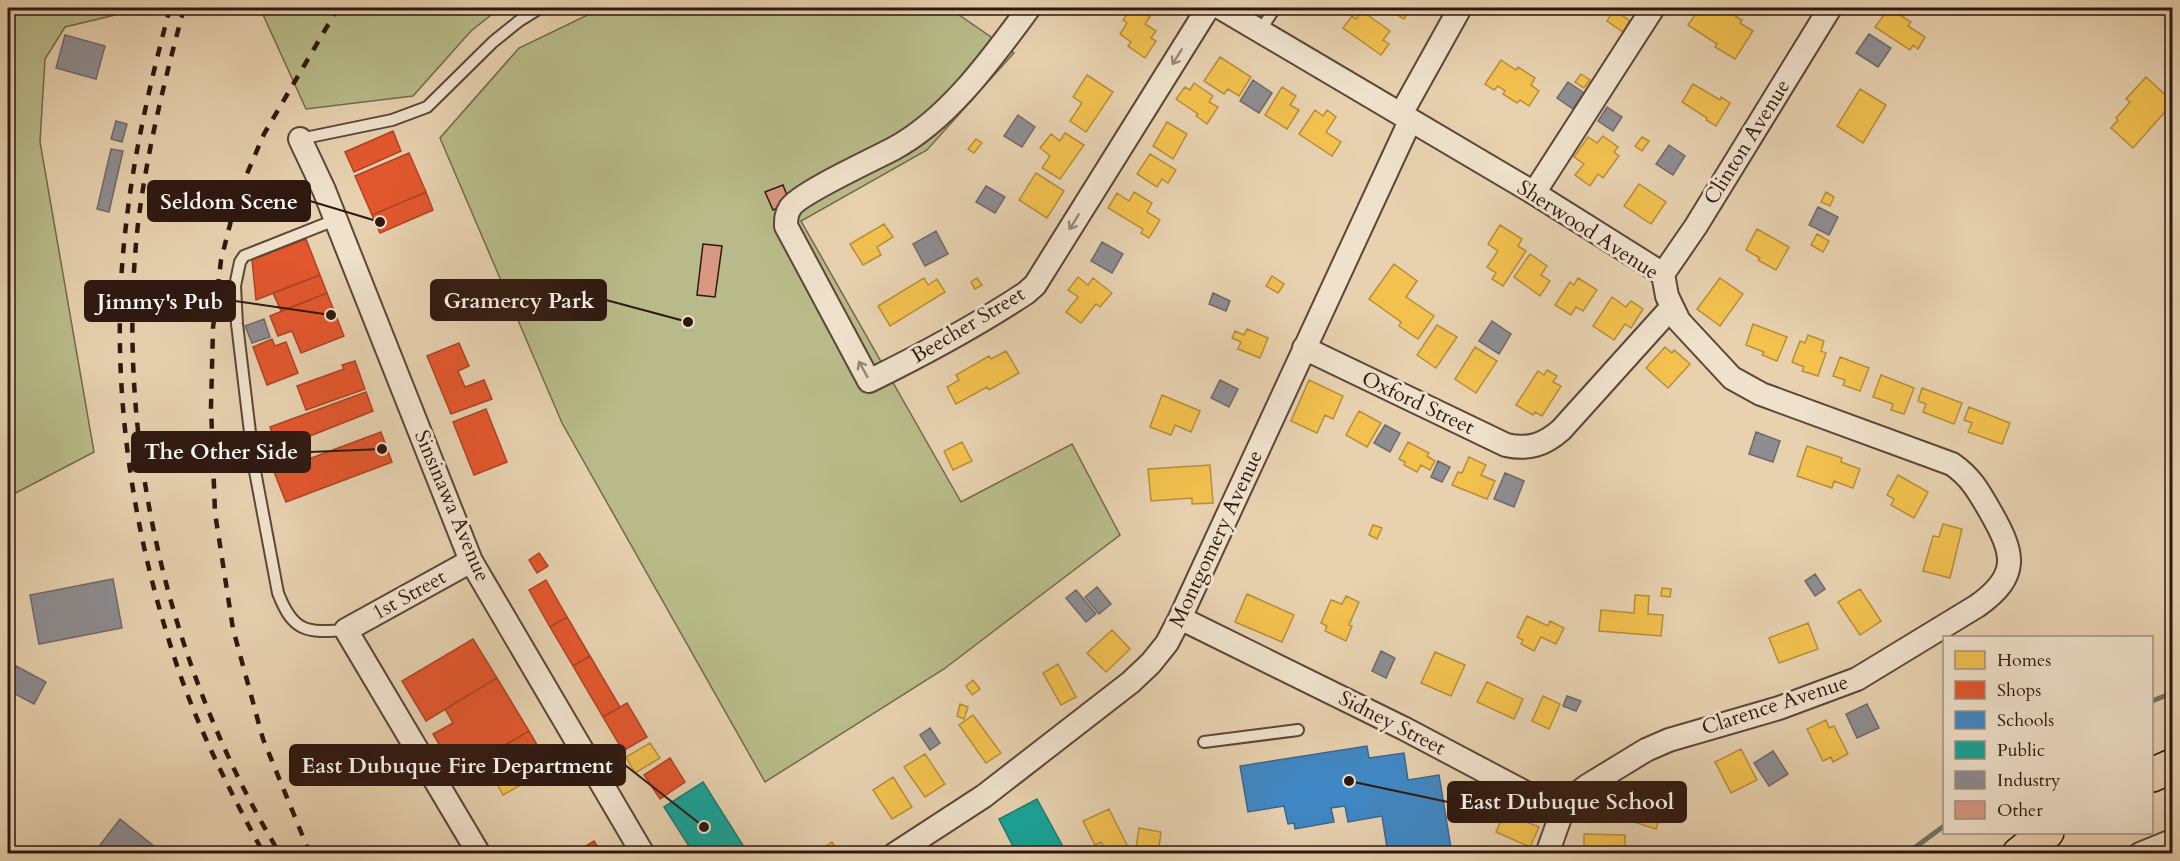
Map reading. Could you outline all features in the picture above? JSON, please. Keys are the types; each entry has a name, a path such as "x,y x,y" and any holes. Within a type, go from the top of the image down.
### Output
{"main road":[{"path":"2153,774 2172,766"},
{"path":"2019,854 2044,834"}],"street":[{"name":"Beecher Street","path":"1029,8 988,63 924,130 810,193 790,208 786,217 786,226 870,381 966,330 1020,297 1035,285 1208,8"},
{"name":"Sherwood Avenue","path":"1221,8 1534,193 1663,274 1671,308 1679,321 1719,366 1745,387 1952,464 1973,481 2002,532"},
{"name":"Montgomery Avenue","path":"895,854 984,796 1123,689 1151,663 1167,643 1304,348 1406,118 1460,8"},
{"path":"1534,193 1653,8"},
{"name":"Clinton Avenue","path":"1663,274 1696,226 1830,8"},
{"name":"Sinsinawa Avenue","path":"300,139 335,220 471,561 643,854"},
{"name":"Oxford Street","path":"1304,348 1506,445 1535,447 1561,430 1671,308"},
{"name":"Clarence Avenue","path":"1562,812 1580,791 1646,750 1669,740 1779,708 1857,679 1977,606 1991,596 2007,574 2008,549 2002,532"},
{"name":"1st Street","path":"346,630 471,561"},
{"name":"Sidney Street","path":"1180,618 1405,729 1562,812"},
{"path":"346,630 479,854"},
{"path":"1547,854 1562,812"},
{"path":"2140,854 2172,841"}],"lane":[{"path":"300,139 392,120 427,107 494,42 519,21 540,8"},
{"path":"1260,31 1275,8"},
{"path":"335,220 244,256 240,262 235,286 237,324 254,466 278,593 283,607 294,622 305,629 317,633 346,630"},
{"path":"1204,742 1298,730"}],"green space":[{"path":"8,8 119,8 115,15 65,27 45,59 40,142 94,452 8,497"},
{"path":"260,8 500,8 471,31 413,96 306,109"},
{"path":"602,8 949,8 1014,53 927,150 801,221 961,502 1072,444 1120,535 944,669 765,782 562,423 440,138 519,48"}],"building: Homes":[{"path":"1131,8 1150,17 1145,24 1156,31 1151,38 1156,41 1145,58 1128,46 1131,42 1120,34 1127,23 1123,20"},
{"path":"1386,8 1411,8 1404,19"},
{"path":"1700,8 1722,8 1742,20 1740,23 1753,31 1735,59 1715,47 1717,44 1688,25"},
{"path":"1889,8 1911,22 1908,26 1925,37 1918,49 1913,45 1910,50 1875,27"},
{"path":"1614,10 1630,21 1623,32 1607,21"},
{"path":"1362,11 1390,31 1383,40 1389,44 1381,55 1343,28 1352,16 1356,19"},
{"path":"1220,57 1251,77 1239,96 1228,89 1224,94 1204,81"},
{"path":"1501,60 1516,70 1518,67 1535,78 1531,85 1539,91 1529,106 1520,100 1517,103 1503,94 1505,91 1498,86 1494,90 1485,84"},
{"path":"1581,74 1590,80 1584,88 1575,82"},
{"path":"1087,75 1113,92 1086,132 1070,121 1082,103 1073,97"},
{"path":"2146,77 2172,101 2172,104 2133,148 2111,128 2118,120 2116,118 2130,102 2126,99"},
{"path":"1194,83 1213,96 1209,102 1218,107 1207,124 1196,116 1198,114 1176,99 1185,87 1190,90"},
{"path":"1693,84 1720,100 1721,97 1730,103 1716,126 1682,102"},
{"path":"1282,87 1296,96 1290,105 1299,110 1287,129 1265,115"},
{"path":"1860,89 1886,105 1863,143 1837,126"},
{"path":"1315,110 1323,116 1327,110 1336,117 1326,132 1341,142 1332,156 1299,134"},
{"path":"1167,122 1187,134 1173,159 1153,146"},
{"path":"1065,133 1084,145 1060,179 1042,168 1050,156 1040,148 1051,134 1060,141"},
{"path":"1603,136 1618,147 1614,152 1619,156 1603,178 1598,174 1590,186 1575,175 1584,164 1574,157 1588,137 1597,143"},
{"path":"1642,137 1649,141 1642,151 1635,146"},
{"path":"976,139 982,143 974,153 968,149"},
{"path":"1150,154 1176,170 1168,183 1162,179 1157,187 1137,174"},
{"path":"1036,173 1064,191 1047,218 1019,200"},
{"path":"1639,184 1666,202 1651,224 1624,206"},
{"path":"1134,192 1152,203 1147,212 1160,220 1149,238 1141,233 1143,229 1108,208 1117,193 1129,201"},
{"path":"1826,192 1834,197 1830,206 1821,202"},
{"path":"884,224 893,237 877,247 881,255 863,265 850,244"},
{"path":"1500,225 1522,239 1518,246 1526,251 1503,286 1492,279 1496,273 1487,267 1498,251 1488,244"},
{"path":"1757,229 1789,247 1776,270 1746,250"},
{"path":"1817,234 1829,241 1823,252 1811,245"},
{"path":"1530,254 1547,266 1541,275 1550,281 1540,296 1514,277"},
{"path":"1394,264 1417,281 1406,297 1434,316 1418,339 1399,326 1401,322 1369,299"},
{"path":"1272,276 1284,284 1278,293 1266,286"},
{"path":"1078,277 1088,285 1093,278 1112,293 1100,307 1096,304 1081,323 1066,312 1078,297 1068,290"},
{"path":"924,278 928,285 937,279 945,292 890,326 878,306"},
{"path":"977,278 982,285 975,289 971,282"},
{"path":"1578,278 1597,290 1583,311 1576,307 1571,315 1555,305 1570,282 1574,285"},
{"path":"1720,278 1743,294 1720,326 1697,309"},
{"path":"1612,297 1626,307 1631,301 1643,309 1631,328 1625,324 1614,340 1593,326"},
{"path":"1753,324 1787,337 1777,361 1762,355 1764,352 1746,345"},
{"path":"1437,325 1457,337 1436,368 1417,355"},
{"path":"1247,329 1268,338 1260,358 1238,349 1241,342 1232,338 1235,331 1244,335"},
{"path":"1808,335 1824,341 1821,351 1826,353 1818,376 1802,371 1804,367 1792,362 1800,341 1805,343"},
{"path":"1475,347 1497,361 1476,393 1455,379"},
{"path":"1665,347 1672,353 1674,350 1690,364 1668,388 1646,368"},
{"path":"1006,351 1019,373 989,390 987,387 956,404 947,387 959,380 956,375 989,356 991,359"},
{"path":"1840,357 1869,368 1860,391 1843,385 1845,380 1833,376"},
{"path":"1547,370 1557,376 1553,382 1561,386 1542,416 1535,412 1533,415 1516,405 1538,371 1544,375"},
{"path":"1881,375 1914,388 1904,414 1891,410 1893,404 1873,397"},
{"path":"1309,380 1343,396 1333,419 1325,415 1317,433 1291,421"},
{"path":"1922,388 1962,403 1954,424 1923,412 1926,404 1918,401"},
{"path":"1162,395 1200,411 1191,432 1175,425 1171,435 1150,427"},
{"path":"1969,407 2010,423 2002,444 1968,432 1972,423 1964,420"},
{"path":"1359,411 1381,423 1367,447 1346,435"},
{"path":"962,442 972,461 953,470 944,451"},
{"path":"1408,442 1429,453 1427,456 1435,461 1430,470 1421,465 1417,472 1404,465 1405,462 1399,459"},
{"path":"1807,446 1842,458 1841,462 1860,469 1853,488 1834,481 1832,488 1797,476"},
{"path":"1469,457 1486,465 1481,475 1495,481 1487,499 1452,485 1458,472 1462,473"},
{"path":"1210,465 1213,503 1192,504 1192,498 1151,501 1148,469"},
{"path":"1898,475 1928,492 1914,518 1891,505 1894,499 1887,495"},
{"path":"1943,524 1962,529 1950,578 1923,571 1933,536 1939,537"},
{"path":"1373,525 1382,528 1377,539 1369,535"},
{"path":"1662,588 1671,589 1670,597 1661,596"},
{"path":"1860,589 1881,621 1860,635 1838,602"},
{"path":"1247,594 1294,615 1282,642 1235,622"},
{"path":"1635,595 1649,596 1648,614 1663,615 1661,636 1599,631 1601,610 1634,613"},
{"path":"1346,596 1359,602 1349,625 1352,626 1346,641 1325,631 1327,626 1321,623 1331,600 1342,604"},
{"path":"1527,616 1548,626 1550,621 1564,628 1556,644 1541,637 1534,651 1521,644 1523,640 1517,637"},
{"path":"1808,623 1818,649 1779,663 1769,638"},
{"path":"1112,630 1130,649 1106,672 1087,653"},
{"path":"1435,652 1465,665 1451,696 1421,683"},
{"path":"1058,664 1076,697 1061,705 1043,673"},
{"path":"973,680 980,689 972,695 966,686"},
{"path":"1487,682 1523,699 1514,719 1477,702"},
{"path":"1543,696 1560,704 1549,729 1532,721"},
{"path":"960,704 968,707 964,719 957,716"},
{"path":"973,715 1001,753 986,763 959,725"},
{"path":"1826,720 1829,728 1834,726 1848,754 1833,762 1831,757 1823,761 1807,729"},
{"path":"650,743 660,758 635,773 626,757"},
{"path":"1741,749 1757,780 1731,793 1715,762"},
{"path":"925,754 945,784 925,797 904,767"},
{"path":"535,757 544,772 503,795 495,780"},
{"path":"893,777 912,807 892,819 873,790"},
{"path":"1638,790 1666,799 1656,829 1634,822 1637,810 1633,808"},
{"path":"1109,809 1128,847 1115,854 1107,854 1101,842 1095,845 1083,821"},
{"path":"1504,813 1539,827 1530,847 1496,832"},
{"path":"1139,828 1161,832 1158,854 1135,854"},
{"path":"1584,834 1625,835 1625,854 1584,854"},
{"path":"832,842 840,854 815,854"}],"building: Shops":[{"path":"393,131 401,151 354,172 345,152"},
{"path":"409,153 426,192 372,215 355,176"},
{"path":"426,192 433,210 380,233 372,215"},
{"path":"306,239 320,275 256,300 252,260"},
{"path":"320,275 327,293 281,311 273,293"},
{"path":"327,293 344,336 301,353 292,331 278,336 270,316"},
{"path":"272,339 275,346 286,342 298,373 267,385 253,347"},
{"path":"459,343 469,366 458,371 465,387 484,380 492,399 451,414 427,356"},
{"path":"355,361 365,389 306,410 297,386 344,369 342,365"},
{"path":"366,392 373,411 300,440 307,458 284,466 270,427"},
{"path":"486,409 507,462 474,475 453,422"},
{"path":"381,432 392,462 286,502 274,472"},
{"path":"539,553 548,566 537,573 529,560"},
{"path":"546,580 567,617 550,627 529,590"},
{"path":"567,617 590,656 573,666 550,627"},
{"path":"473,639 497,678 426,721 402,681"},
{"path":"590,656 620,707 603,717 573,666"},
{"path":"497,678 529,731 457,774 433,734 453,723 445,709"},
{"path":"627,703 647,737 623,751 603,717"},
{"path":"529,731 540,750 495,776 484,757"},
{"path":"670,758 685,782 660,799 644,775"},
{"path":"594,841 602,854 573,854"}],"building: Schools":[{"path":"1367,746 1369,758 1404,753 1408,780 1439,775 1452,854 1388,854 1382,816 1348,822 1345,806 1331,808 1334,822 1295,829 1294,823 1288,824 1284,806 1248,812 1240,766"}],"building: Public":[{"path":"703,782 744,847 733,854 694,854 664,807"},
{"path":"1037,799 1067,854 1017,854 999,819"}],"building: Industry":[{"path":"1869,34 1891,48 1878,67 1856,53"},
{"path":"65,35 105,46 96,79 56,68"},
{"path":"1253,80 1272,93 1259,113 1240,101"},
{"path":"1568,82 1584,93 1573,109 1557,98"},
{"path":"1607,107 1622,117 1613,131 1598,121"},
{"path":"1018,115 1035,127 1022,147 1004,136"},
{"path":"116,121 127,124 122,142 111,139"},
{"path":"1669,145 1685,156 1673,175 1656,164"},
{"path":"111,149 123,151 109,212 97,209"},
{"path":"986,186 1005,197 995,213 976,202"},
{"path":"1818,207 1838,217 1829,235 1809,225"},
{"path":"936,231 948,254 925,266 913,244"},
{"path":"1102,242 1123,254 1112,273 1091,261"},
{"path":"1213,293 1230,301 1226,311 1209,304"},
{"path":"264,319 270,337 252,343 245,326"},
{"path":"1492,321 1511,334 1499,354 1479,341"},
{"path":"1220,380 1238,389 1229,407 1211,398"},
{"path":"1385,425 1400,433 1390,452 1374,443"},
{"path":"1756,432 1780,441 1773,462 1749,454"},
{"path":"1438,461 1450,467 1442,482 1431,477"},
{"path":"1505,473 1524,481 1514,507 1494,499"},
{"path":"8,549 13,575 8,577"},
{"path":"1815,574 1825,589 1815,596 1805,581"},
{"path":"113,579 122,628 39,644 30,595"},
{"path":"1097,587 1111,604 1099,614 1085,597"},
{"path":"1076,590 1096,614 1086,622 1066,598"},
{"path":"1381,651 1395,658 1386,678 1372,671"},
{"path":"16,666 46,682 34,704 8,690 8,682"},
{"path":"1567,696 1581,701 1576,711 1563,706"},
{"path":"1867,704 1879,728 1857,738 1846,714"},
{"path":"930,728 940,743 930,750 920,735"},
{"path":"1773,751 1788,774 1769,786 1754,763"},
{"path":"120,819 164,854 93,854"}],"building: Other":[{"path":"783,185 790,203 773,210 765,192"},
{"path":"703,244 722,246 715,297 697,295"}],"waterway":[{"path":"2153,701 2172,693"},
{"path":"1906,854 1943,827"}],"railway":[{"path":"170,8 144,116 126,225 121,278 120,332 121,385 126,439 143,544 171,647 212,753 264,854"},
{"path":"184,8 163,88 138,224 133,305 134,387 143,469 158,550 180,630 207,708 241,783 280,854"},
{"path":"310,854 263,739 233,629 215,513 211,407 213,328 221,260 237,197 264,134 335,13"}],"place":[{"name":"Seldom Scene","path":"380,222"},
{"name":"Jimmy's Pub","path":"331,315"},
{"name":"Gramercy Park","path":"688,322"},
{"name":"The Other Side","path":"382,449"},
{"name":"East Dubuque School","path":"1349,781"},
{"name":"East Dubuque Fire Department","path":"704,827"}]}
